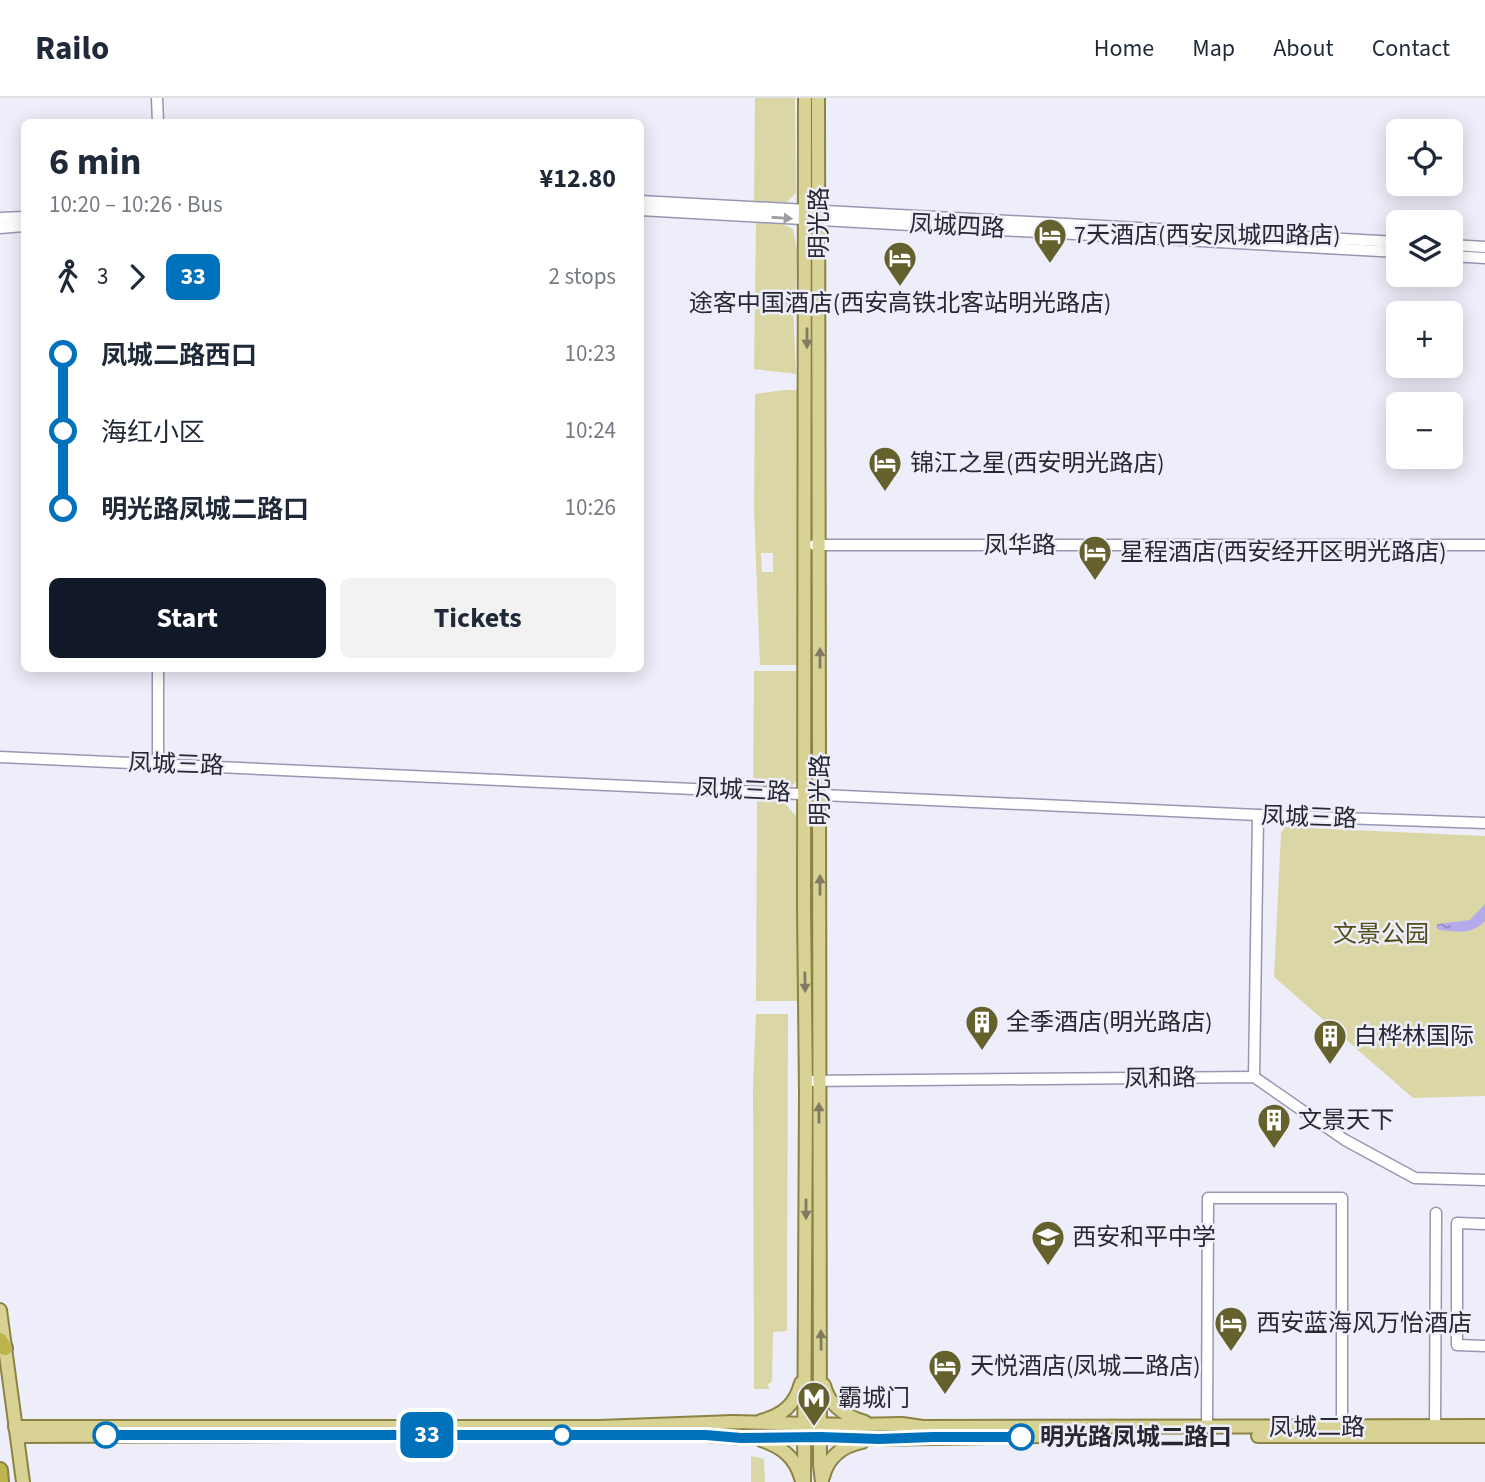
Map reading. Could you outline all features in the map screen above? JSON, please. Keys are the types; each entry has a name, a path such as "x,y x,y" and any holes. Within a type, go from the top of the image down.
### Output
{"highway":[{"path":"0,1470 1,1482"}],"main road":[{"name":"明光路","path":"805,98 813,214"},
{"name":"明光路","path":"803,1482 820,793 813,545 813,214 818,98"},
{"name":"明光路","path":"813,545 804,793 822,1481"},
{"path":"0,1310 23,1482"},
{"path":"821,1365 825,1388 833,1404 846,1415 872,1423"},
{"path":"748,1422 771,1418 788,1409 799,1392 805,1366"},
{"name":"凤城二路","path":"16,1431 599,1427 748,1422 804,1431"},
{"name":"凤城二路","path":"820,1431 872,1423 923,1427 1342,1427 1485,1436"},
{"name":"凤城二路","path":"16,1431 706,1435 754,1438 820,1431 879,1439 1435,1431 1485,1426"},
{"path":"754,1438 777,1446 789,1455 798,1467 803,1482"},
{"path":"822,1481 828,1464 842,1449 851,1444 879,1439"}],"street":[{"path":"158,98 158,119"},
{"name":"凤城四路","path":"644,201 1386,252"},
{"name":"凤城四路","path":"644,209 813,214 1386,241"},
{"path":"0,218 21,217"},
{"path":"0,228 21,226"},
{"path":"1463,246 1485,247"},
{"path":"1463,257 1485,258"},
{"name":"凤华路","path":"813,545 1485,545"},
{"path":"158,672 158,763"},
{"name":"凤城三路","path":"0,757 1485,823"},
{"path":"1258,815 1254,1077 1345,1140 1415,1178 1485,1180"},
{"name":"凤和路","path":"812,1081 1254,1077"},
{"path":"1208,1427 1208,1198 1342,1198 1342,1427"},
{"path":"1435,1431 1436,1213"},
{"path":"1485,1224 1457,1223 1457,1345 1485,1346"}],"green space":[{"path":"755,98 795,98 796,193 787,202 754,201"},
{"path":"756,222 780,223 793,229 797,252 793,307 796,374 754,369"},
{"path":"798,390 797,665 760,665 754,509 755,394","holes":["761,553 773,553 773,572 762,572"]},
{"path":"754,671 797,671 797,781 788,789 753,788"},
{"path":"757,797 781,799 797,817 797,1001 756,1001"},
{"name":"文景公园","path":"1285,827 1485,836 1485,1096 1413,1098 1274,977 1281,833"},
{"path":"756,1014 788,1014 787,1331 773,1332 772,1382 768,1384 769,1389 754,1389 753,1086"},
{"path":"751,1456 764,1459 765,1482 751,1482"}],"water":[{"path":"1485,904 1485,921 1474,929 1458,932 1439,930 1436,927 1438,924 1470,920"}],"bus line":[{"name":"33","path":"106,1435 706,1435 741,1438 879,1439 1021,1437"}],"place":[{"name":"7天酒店(西安凤城四路店)","path":"1050,265"},
{"name":"途客中国酒店(西安高铁北客站明光路店)","path":"900,288"},
{"name":"锦江之星(西安明光路店)","path":"885,493"},
{"name":"星程酒店(西安经开区明光路店)","path":"1095,582"},
{"name":"全季酒店(明光路店)","path":"982,1052"},
{"name":"白桦林国际","path":"1330,1066"},
{"name":"文景天下","path":"1274,1150"},
{"name":"西安和平中学","path":"1048,1267"},
{"name":"西安蓝海风万怡酒店","path":"1231,1353"},
{"name":"天悦酒店(凤城二路店)","path":"945,1396"},
{"name":"霸城门","path":"814,1428"},
{"name":"明光路凤城二路口","path":"1021,1437"}]}
